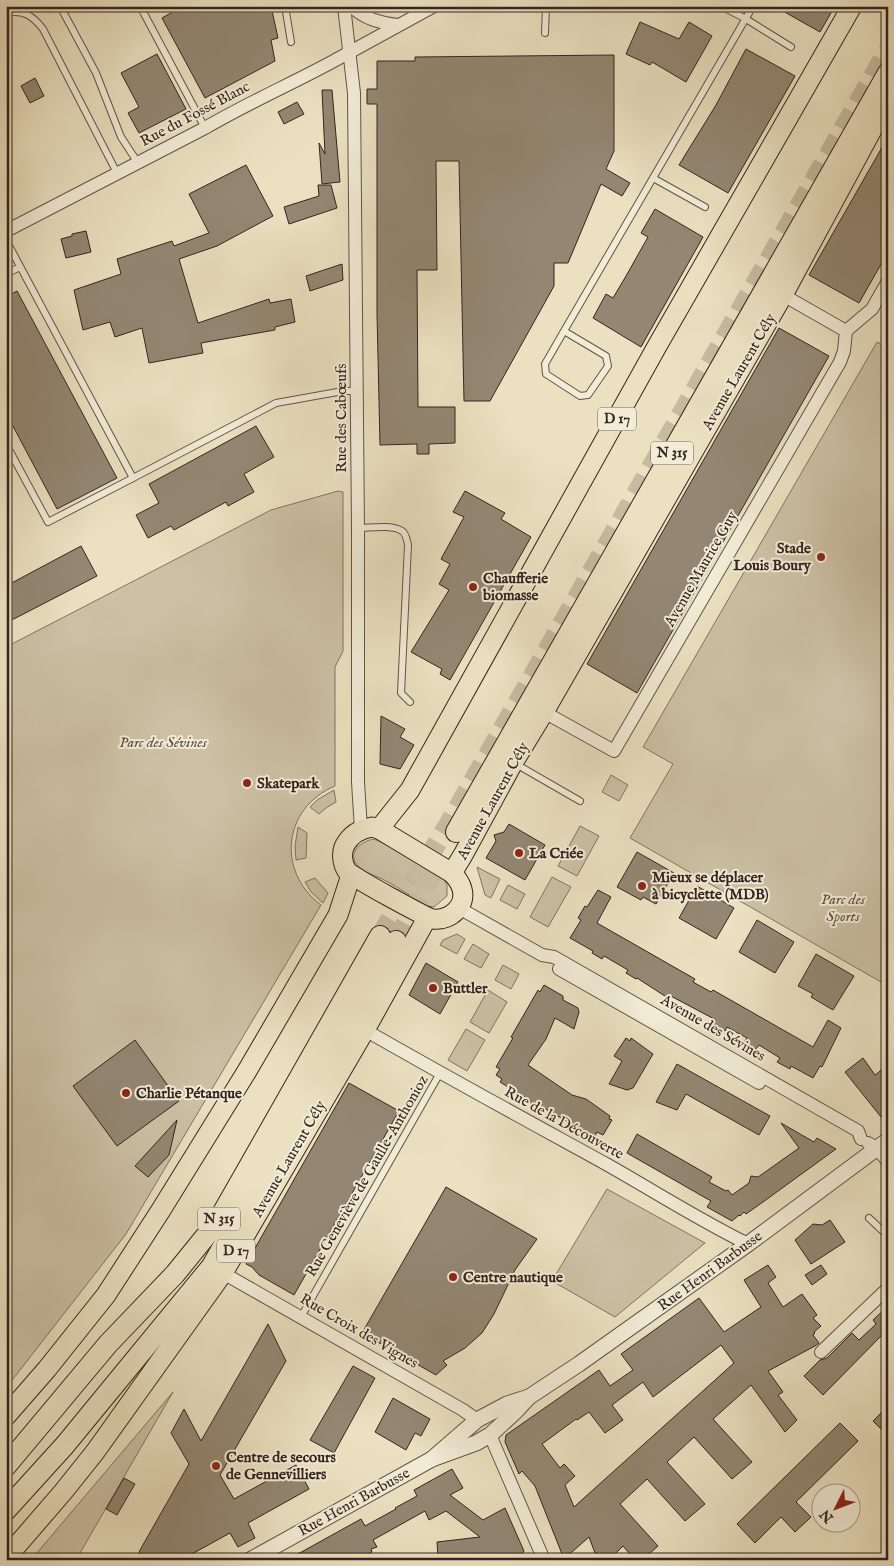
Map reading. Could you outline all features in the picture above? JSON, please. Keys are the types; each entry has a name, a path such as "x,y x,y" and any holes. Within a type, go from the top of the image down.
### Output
{"highway":[{"name":"N 315","path":"456,832 888,73"},
{"name":"N 315","path":"6,1466 108,1344 175,1274 218,1221 388,938 212,1266 65,1445 6,1510"}],"main road":[{"name":"D 17","path":"351,875 344,863 343,854 348,840 370,829 410,790 651,357 852,6"},
{"name":"Avenue Laurent Cély","path":"459,908 463,894 462,887 452,873 464,855 513,762 544,712 783,295 888,100"},
{"path":"370,829 452,873"},
{"path":"6,1416 106,1296 161,1210 247,1071 338,915 351,875 427,918 443,918 454,914 459,908"},
{"name":"Avenue Laurent Cély","path":"6,1558 95,1452 223,1272 365,1030 427,918"}],"street":[{"name":"Rue des Cabœufs","path":"344,6 354,93 358,391 358,782 370,829"},
{"path":"351,6 357,12 375,22 398,25"},
{"name":"Rue du Fossé Blanc","path":"6,232 434,6"},
{"path":"783,295 846,331 872,309 888,281"},
{"name":"Avenue Maurice Guy","path":"544,712 614,751 840,362 844,351 846,331"},
{"name":"Avenue des Sévines","path":"459,908 542,955 550,964 853,1136 882,1144"},
{"name":"Rue de la Découverte","path":"365,1030 608,1165 727,1234 748,1244"},
{"path":"882,1144 887,1164"},
{"name":"Rue Henri Barbusse","path":"250,1560 432,1458 476,1443 490,1436 529,1397 748,1244 882,1144"},
{"name":"Rue Croix des Vignes","path":"223,1272 477,1420"},
{"path":"821,1352 888,1288"},
{"name":"Rue Henri Barbusse","path":"432,1458 477,1420 508,1404 529,1397"},
{"path":"477,1420 490,1436 544,1560"}],"lane":[{"path":"60,6 96,73 121,137 138,163"},
{"path":"140,6 205,128"},
{"path":"285,6 291,42"},
{"path":"545,33 546,6"},
{"path":"722,6 791,47"},
{"path":"564,331 606,356 608,366 588,395 580,396 546,374 545,364 564,331 653,178 746,19 753,6"},
{"path":"6,13 13,11 26,13 36,20 117,173"},
{"path":"653,178 705,207"},
{"path":"6,240 133,478"},
{"path":"6,274 20,267"},
{"path":"6,444 48,522 276,403 343,391 358,391"},
{"path":"358,528 385,527 402,530 405,534 408,545 401,693 410,702"},
{"path":"513,762 580,801"},
{"name":"Rue Geneviève de Gaulle-Anthonioz","path":"301,1317 440,1073"},
{"path":"869,1218 888,1236"}],"green space":[{"name":"Stade Louis Boury","path":"877,342 888,348 888,986 630,838 673,764 643,747"},
{"name":"Parc des Sévines","path":"338,491 343,492 343,651 335,667 335,786 318,796 305,809 296,824 292,841 292,858 297,875 307,891 321,905 126,1234 6,1388 6,647 271,510"},
{"path":"611,775 628,785 619,801 602,792"},
{"path":"334,790 336,802 319,814 310,807 317,800"},
{"path":"580,826 599,836 577,876 558,866"},
{"path":"298,827 307,833 306,858 296,860 295,846"},
{"path":"374,839 398,850 442,876 447,885 447,896 434,907 427,906 358,866 355,861 354,852 364,842"},
{"path":"477,867 500,879 491,898 485,895"},
{"path":"552,877 571,887 548,927 530,917"},
{"path":"315,878 328,893 323,903 311,892 305,882"},
{"path":"508,885 525,894 517,909 500,900"},
{"path":"457,934 465,939 457,954 440,945 443,940"},
{"path":"473,944 489,954 481,968 464,959"},
{"path":"503,965 519,974 511,989 495,980"},
{"path":"488,990 507,1002 489,1033 470,1022"},
{"path":"466,1029 485,1040 467,1071 448,1060"},
{"path":"607,1189 705,1243 615,1317 552,1281"},
{"path":"173,1392 76,1560 31,1560"}],"building":[{"path":"183,6 271,6 278,38 271,40 275,61 205,98 162,18"},
{"path":"774,6 835,6 820,32"},
{"path":"640,22 679,39 689,22 712,36 686,82 652,62 650,65 626,54"},
{"path":"746,49 795,76 728,193 679,165 716,105"},
{"path":"157,54 186,109 139,133 128,113 139,107 121,73"},
{"path":"614,55 614,151 606,169 630,183 622,196 601,184 568,263 554,263 554,286 490,401 464,401 459,161 436,161 437,270 417,270 418,407 455,407 455,443 429,444 429,454 417,454 417,444 380,445 377,314 377,104 367,104 367,89 377,89 377,61 415,61 415,57"},
{"path":"35,78 44,96 30,103 21,86"},
{"path":"322,90 332,90 340,182 322,184 319,143 325,154"},
{"path":"297,102 304,114 284,124 278,112"},
{"path":"888,137 888,252 859,303 809,275"},
{"path":"246,165 273,216 217,246 179,259 198,323 269,299 270,303 291,299 295,322 275,327 275,330 201,343 203,353 149,363 142,328 115,337 110,322 83,330 74,290 121,274 117,259 172,241 174,246 209,233 189,194"},
{"path":"318,185 331,185 337,208 289,224 284,207 319,196"},
{"path":"655,209 703,237 641,347 593,318 606,294 613,298 626,276 648,237 641,233"},
{"path":"86,231 91,252 66,258 61,239"},
{"path":"342,264 343,280 310,291 306,276"},
{"path":"17,291 117,478 57,509 6,413 6,297"},
{"path":"779,328 829,356 637,693 587,664"},
{"path":"256,426 274,457 244,474 254,492 228,506 226,502 174,530 171,526 148,538 136,515 159,503 149,484"},
{"name":"Chaufferie biomasse","path":"465,491 505,513 501,519 531,537 450,680 440,674 442,669 411,652 449,590 439,584 450,564 441,559 464,517 453,512"},
{"path":"81,546 97,576 6,623 6,586"},
{"path":"381,716 405,729 400,737 414,745 400,769 380,764"},
{"path":"509,824 545,845 525,880 486,858 496,841 494,835 504,832"},
{"path":"637,852 674,873 656,904 643,897 641,900 617,887"},
{"path":"697,886 734,908 716,939 679,918"},
{"path":"598,890 611,897 597,923 695,979 693,982 711,992 713,990 813,1047 828,1020 841,1028 822,1067 820,1066 813,1078 791,1066 790,1069 777,1062 780,1058 759,1045 756,1049 752,1047 744,1042 747,1038 727,1027 725,1031 713,1024 716,1020 669,995 668,998 626,973 628,970 604,956 602,959 592,953 593,951 570,938 581,920 578,918 585,906 587,907"},
{"path":"757,920 794,942 775,973 739,952"},
{"path":"816,954 854,976 833,1010 811,997 813,994 798,986"},
{"name":"Buttler","path":"426,963 458,982 440,1014 409,995"},
{"path":"544,985 563,996 563,1000 578,1008 579,1012 574,1029 555,1018 546,1039 528,1065 572,1095 586,1099 610,1116 609,1119 612,1120 603,1135 597,1132 593,1140 580,1133 582,1130 542,1107 541,1110 529,1103 531,1101 500,1082 502,1079 496,1075 500,1069 496,1067 513,1038 511,1037 538,990 540,992"},
{"path":"626,1038 630,1041 631,1038 653,1054 633,1088 627,1090 609,1084 622,1061 614,1056"},
{"name":"Charlie Pétanque","path":"135,1040 179,1101 117,1146 73,1086"},
{"path":"863,1058 875,1075 888,1065 888,1112 881,1117 845,1072"},
{"path":"677,1064 770,1116 759,1135 686,1094 677,1110 656,1102"},
{"path":"349,1083 399,1111 294,1295 259,1275 252,1267 246,1264"},
{"path":"177,1120 169,1155 148,1177 135,1166"},
{"path":"781,1123 814,1142 817,1138 836,1149 746,1214 744,1212 732,1221 707,1207 711,1201 627,1153 637,1134 712,1177 709,1182 726,1191 728,1190 732,1195 749,1183 751,1176 758,1177 799,1148"},
{"name":"Centre nautique","path":"446,1187 537,1239 515,1270 494,1314 482,1333 465,1348 443,1361 447,1365 436,1375 362,1333"},
{"path":"830,1220 845,1242 811,1264 795,1240 813,1224 822,1225"},
{"path":"768,1265 776,1277 768,1283 783,1307 802,1294 817,1315 813,1318 821,1326 813,1335 819,1343 768,1371 783,1392 778,1395 797,1420 785,1432 751,1385 713,1419 752,1462 732,1479 694,1437 667,1462 705,1504 685,1521 647,1479 620,1504 658,1546 642,1560 635,1560 623,1546 613,1556 606,1558 595,1553 589,1537 564,1559 535,1486 522,1471 519,1474 505,1442 506,1435 599,1370 610,1386 633,1370 621,1354 699,1298 724,1332 761,1307 744,1280","holes":["721,1345 734,1363 574,1507 565,1485 575,1476 564,1464 560,1468 542,1444 576,1419 589,1412 605,1433 623,1420 612,1405 643,1382 653,1397"]},
{"path":"821,1265 827,1274 812,1285 805,1275"},
{"path":"888,1306 888,1338 884,1333 823,1395 804,1376 820,1360 827,1358 852,1333 859,1340 876,1324 873,1320"},
{"path":"268,1324 286,1361 220,1475 234,1499 296,1465 309,1489 248,1523 255,1538 238,1547 230,1533 181,1560 137,1560 140,1550 189,1464 171,1433 184,1409 201,1441"},
{"path":"353,1366 375,1378 334,1453 310,1440"},
{"path":"393,1398 430,1419 421,1436 415,1433 406,1450 375,1432"},
{"path":"888,1406 888,1436 873,1421"},
{"path":"840,1423 858,1441 814,1484 812,1484 812,1486 796,1502 811,1517 795,1532 781,1517 755,1543 737,1524"},
{"path":"452,1469 463,1488 450,1495 483,1520 505,1508 524,1551 518,1559 476,1560 476,1554 438,1557 437,1542 480,1537 446,1511 429,1520 425,1511 373,1540 377,1547 371,1549 372,1552 358,1560 287,1560 361,1519 365,1526 396,1509 417,1496 414,1490"},
{"path":"124,1478 135,1484 117,1515 106,1509"}],"tunnel":[{"path":"380,936 447,827 888,50"},
{"path":"396,941 436,868"}],"place":[{"name":"Stade Louis Boury","path":"821,557"},
{"name":"Chaufferie biomasse","path":"473,587"},
{"name":"Skatepark","path":"247,783"},
{"name":"La Criée","path":"519,853"},
{"name":"Mieux se déplacer à bicyclette (MDB)","path":"642,886"},
{"name":"Buttler","path":"433,988"},
{"name":"Charlie Pétanque","path":"126,1093"},
{"name":"Centre nautique","path":"453,1277"},
{"name":"Centre de secours de Gennevilliers","path":"216,1466"}],"park label":[{"name":"Parc des Sports","path":"843,908"}]}
